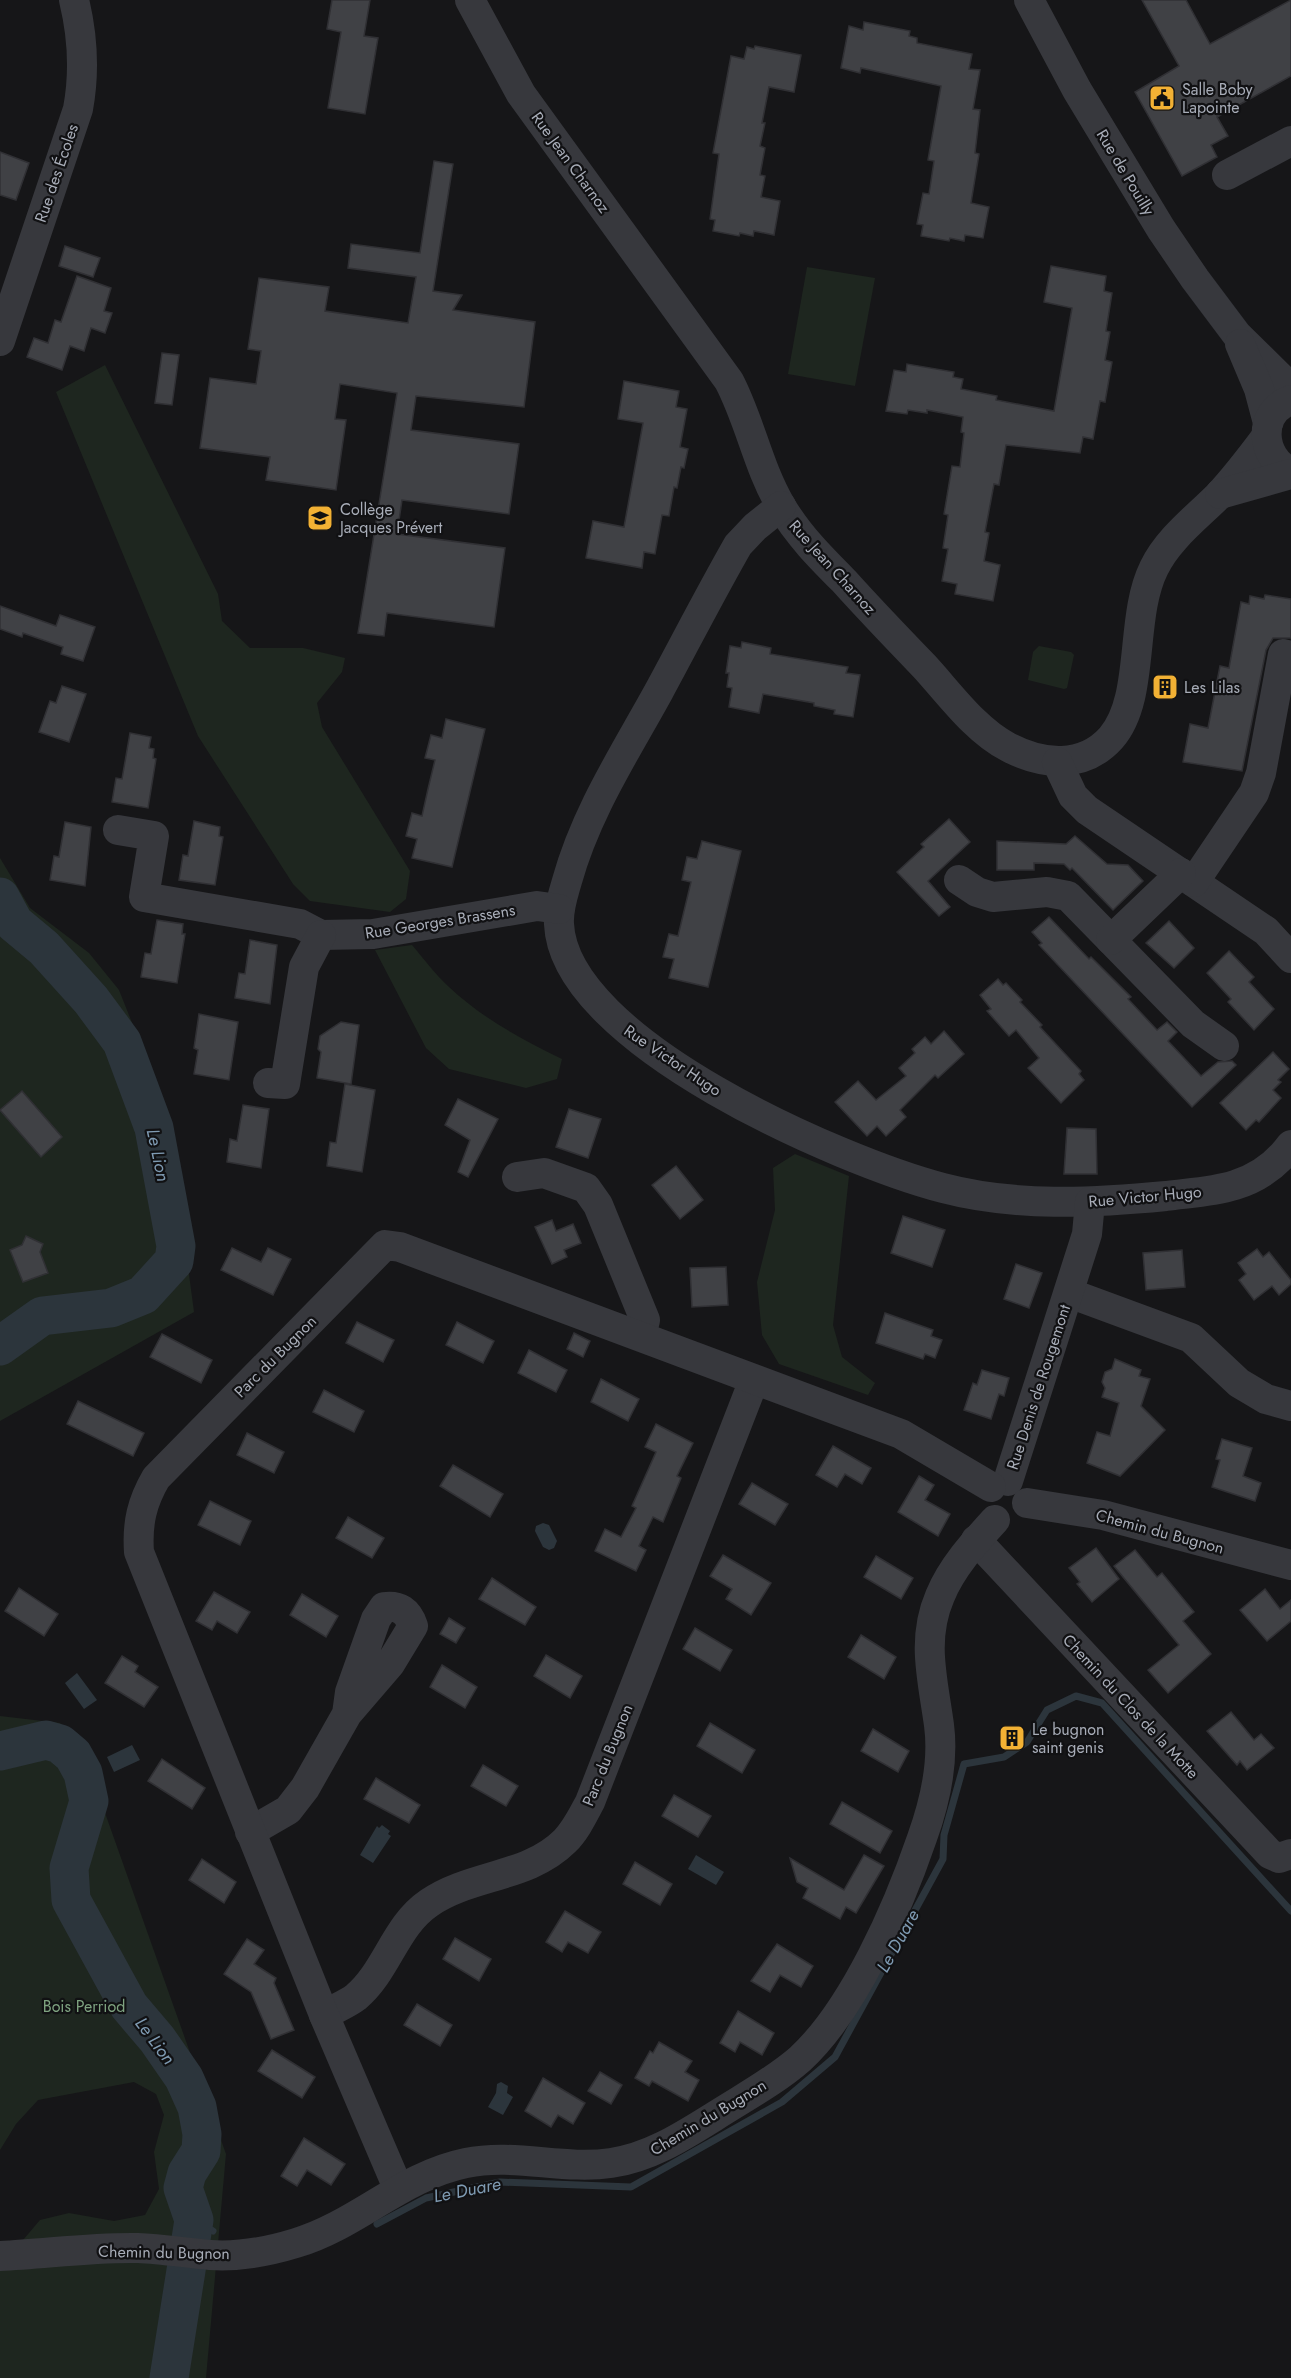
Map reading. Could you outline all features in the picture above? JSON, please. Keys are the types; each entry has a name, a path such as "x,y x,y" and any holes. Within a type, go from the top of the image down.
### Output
{"street":[{"name":"Rue des Écoles","path":"0,341 78,109 83,80 83,51 74,0"},
{"name":"Rue Jean Charnoz","path":"471,0 522,94 729,381 749,423 768,479 781,506 813,549 991,736 1023,754 1057,762 1080,759 1109,740 1120,726 1127,710 1146,586 1154,566 1170,544 1220,494 1267,430"},
{"name":"Rue de Pouilly","path":"1029,0 1077,90 1161,229 1237,335 1291,388"},
{"path":"1227,175 1291,141"},
{"name":"Rue de Pouilly","path":"1237,335 1259,389 1269,451 1277,463 1291,473"},
{"path":"1267,430 1275,410 1291,400"},
{"name":"Rue Jean Charnoz","path":"1220,494 1291,473"},
{"name":"Rue Victor Hugo","path":"781,506 755,527 738,545 591,815 569,873 559,909 559,926 564,952 587,990 620,1025 696,1080 800,1132 919,1181 973,1194 1090,1202 1193,1193 1235,1185 1271,1167 1291,1145"},
{"path":"1111,940 1187,877 1254,793 1261,774 1283,654 1291,656"},
{"path":"1057,762 1073,796 1087,810 1266,931 1291,958"},
{"name":"Rue Georges Brassens","path":"118,830 154,837 144,897 300,924 321,936 373,934 537,906 559,909"},
{"path":"959,880 977,892 993,897 1047,892 1068,896 1193,1024 1224,1046"},
{"path":"268,1083 285,1084 304,967 321,936"},
{"path":"517,1177 544,1173 586,1188 598,1205 645,1320 641,1336"},
{"name":"Rue Denis de Rougemont","path":"999,1484 1069,1293 1087,1234 1090,1202"},
{"name":"Parc du Bugnon","path":"399,2188 324,2015 139,1552 137,1530 140,1513 156,1478 385,1245 400,1247 901,1434 999,1484"},
{"name":"Rue Denis de Rougemont","path":"1069,1293 1191,1338 1239,1383 1266,1399 1291,1406"},
{"name":"Parc du Bugnon","path":"324,2015 356,1997 378,1971 403,1928 428,1904 456,1888 536,1863 566,1841 576,1827 590,1802 754,1380"},
{"path":"999,1484 1018,1484 1025,1492 1028,1503 1024,1513 1016,1521 985,1530 988,1513 985,1504 986,1495 999,1484"},
{"name":"Chemin du Bugnon","path":"1028,1503 1103,1515 1291,1565"},
{"name":"Chemin du Bugnon","path":"0,2256 135,2248 214,2255 249,2253 299,2242 338,2226 399,2188 466,2163 504,2158 608,2164 646,2155 708,2120 796,2062 819,2040 837,2014 881,1936 923,1838 936,1795 940,1761 939,1726 928,1660 931,1626 939,1597 985,1530"},
{"name":"Chemin du Clos de la Motte","path":"985,1530 1270,1854 1279,1858 1291,1854"},
{"path":"250,1832 288,1810 305,1788 347,1714"}],"green space":[{"path":"807,267 875,278 855,386 788,374"},
{"path":"105,365 218,594 222,621 250,648 303,648 345,658 342,672 317,703 322,727 410,871 406,899 390,912 310,901 293,884 198,736 56,392"},
{"path":"1039,646 1071,652 1074,655 1067,688 1028,680 1033,652"},
{"path":"0,858 30,908 89,953 119,990 156,1083 174,1161 194,1312 0,1421"},
{"path":"412,945 434,972 475,1009 517,1036 562,1059 557,1079 526,1088 449,1069 426,1048 375,950"},
{"path":"795,1154 849,1176 833,1325 842,1357 875,1383 868,1395 779,1364 762,1335 757,1282 775,1210 773,1168"},
{"name":"Bois Perriod","path":"0,1716 60,1723 82,1748 226,2154 206,2378 0,2378 0,2246 18,2246 40,2220 69,2213 114,2221 145,2215 159,2189 154,2152 164,2115 156,2094 134,2082 38,2100 16,2124 0,2150"}],"shaded area":[{"path":"543,1523 549,1525 557,1541 554,1548 549,1550 543,1547 535,1531 536,1526"},
{"path":"77,1673 97,1700 84,1709 65,1683"},
{"path":"132,1745 140,1760 114,1772 107,1757"},
{"path":"382,1825 390,1831 388,1834 391,1836 373,1863 360,1855 377,1826 379,1828"},
{"path":"696,1855 724,1872 716,1885 688,1869"},
{"path":"501,2082 508,2086 507,2093 513,2097 503,2115 488,2107 496,2093 497,2084"}],"building":[{"path":"332,0 370,0 364,36 378,38 365,114 328,108 341,32 327,29"},
{"path":"1142,0 1186,0 1210,44 1291,0 1291,76 1217,117 1228,136 1211,145 1217,157 1182,176 1135,92 1179,66"},
{"path":"864,22 910,31 909,36 917,38 917,43 972,54 969,69 980,70 973,109 980,110 975,153 979,154 971,203 989,207 983,238 965,235 964,241 950,238 949,241 921,236 923,225 917,224 923,193 929,194 934,161 928,160 941,86 861,68 860,73 841,68 849,26 863,30"},
{"path":"755,46 801,55 794,92 769,87 762,123 765,123 760,146 765,148 760,175 765,176 761,197 780,201 774,235 754,231 753,236 740,233 739,236 713,231 715,220 710,219 719,154 713,153 731,56 744,59 747,47 754,49"},
{"path":"0,152 29,163 16,200 0,195"},
{"path":"434,161 453,164 433,291 462,295 453,310 535,322 524,407 416,396 411,430 519,444 509,514 402,500 397,534 505,548 494,627 387,613 384,636 358,633 397,393 340,384 335,419 346,420 336,490 266,480 270,457 200,448 210,378 256,384 261,351 248,349 259,278 329,287 325,311 408,323 416,277 348,268 351,244 420,253"},
{"path":"65,246 100,258 93,277 59,266"},
{"path":"1051,266 1106,276 1104,291 1112,293 1106,331 1110,332 1105,360 1112,362 1105,402 1100,401 1093,439 1083,437 1080,453 1006,445 999,485 994,484 985,532 989,533 984,561 1000,565 993,601 955,594 957,584 942,581 948,549 943,548 948,515 944,514 952,466 960,467 964,433 961,432 963,417 927,410 927,413 908,410 907,414 886,411 894,370 906,372 907,364 954,372 953,377 963,379 961,389 997,396 996,400 1054,411 1072,308 1044,302"},
{"path":"77,276 111,288 104,311 112,313 105,333 91,328 84,351 70,346 62,370 27,357 34,338 48,343 55,320 61,322"},
{"path":"162,353 179,355 172,405 155,403"},
{"path":"624,381 679,391 676,407 687,409 680,447 688,449 684,468 681,467 677,488 674,487 669,516 662,515 655,554 644,552 642,568 586,558 593,521 624,527 643,423 618,419"},
{"path":"1265,595 1291,599 1291,638 1273,638 1266,650 1242,771 1183,762 1190,724 1208,728 1220,666 1229,668 1241,602 1249,604 1250,596 1264,599"},
{"path":"0,606 56,626 60,615 95,627 83,661 61,654 63,647 23,633 22,637 0,629"},
{"path":"742,642 771,648 770,654 848,667 846,673 860,675 853,717 834,714 835,710 814,706 814,703 763,694 759,713 729,707 732,688 727,687 729,673 726,673 730,646 741,648"},
{"path":"62,686 86,694 69,742 39,732 50,701 56,703"},
{"path":"446,719 485,729 452,867 412,858 417,839 406,836 412,813 422,816 435,760 425,758 431,735 442,738"},
{"path":"130,733 151,737 149,748 154,749 153,758 156,759 148,808 112,802 116,778 122,779"},
{"path":"949,819 970,842 928,881 950,907 939,916 897,872 924,847 921,844"},
{"path":"194,821 220,827 219,836 223,837 215,885 179,880 183,855 188,856"},
{"path":"65,822 91,827 85,886 50,880 54,856 59,857"},
{"path":"1075,836 1107,864 1128,865 1143,881 1113,910 1072,868 1070,870 1064,864 1034,863 1034,870 997,870 997,841 1066,844"},
{"path":"702,841 741,851 708,987 669,978 674,959 663,957 669,934 678,936 691,882 682,880 687,857 697,859"},
{"path":"1049,917 1089,959 1091,957 1131,997 1128,999 1157,1030 1167,1022 1177,1032 1168,1041 1201,1076 1218,1062 1232,1061 1236,1065 1192,1107 1039,945 1042,943 1032,932"},
{"path":"157,920 183,924 182,934 185,934 177,983 141,977 145,953 151,954"},
{"path":"1169,921 1194,948 1174,968 1146,943"},
{"path":"250,940 277,945 270,1004 235,998 239,973 245,974"},
{"path":"1229,951 1254,977 1249,982 1274,1009 1254,1030 1228,1002 1231,999 1207,973"},
{"path":"998,979 1003,985 1006,983 1022,1000 1020,1002 1042,1025 1040,1027 1081,1071 1079,1074 1084,1080 1061,1103 1028,1068 1039,1058 1016,1030 1009,1036 987,1011 991,1009 980,995"},
{"path":"199,1014 238,1022 229,1080 194,1074 198,1050 194,1048"},
{"path":"341,1022 359,1025 351,1084 317,1078 321,1052 318,1049 320,1036"},
{"path":"944,1031 964,1054 938,1078 935,1075 900,1110 906,1117 886,1136 877,1126 867,1136 835,1102 858,1081 876,1100 906,1076 899,1068 915,1053 912,1049 925,1037 931,1044"},
{"path":"1273,1052 1289,1069 1278,1080 1281,1082 1273,1090 1281,1098 1259,1122 1256,1120 1246,1130 1220,1103"},
{"path":"345,1084 375,1090 362,1172 327,1166 330,1142 336,1143"},
{"path":"22,1091 62,1137 41,1157 0,1110"},
{"path":"458,1099 498,1119 468,1177 458,1172 470,1140 445,1125"},
{"path":"243,1105 269,1109 261,1168 227,1162 230,1139 237,1141"},
{"path":"569,1109 601,1119 588,1158 556,1147"},
{"path":"1067,1128 1096,1129 1097,1174 1064,1174"},
{"path":"676,1166 703,1200 680,1219 652,1185"},
{"path":"903,1216 945,1230 932,1267 891,1253"},
{"path":"552,1220 556,1231 573,1224 581,1243 564,1250 567,1257 552,1264 535,1227"},
{"path":"26,1236 43,1244 40,1252 48,1273 23,1282 10,1250 22,1245"},
{"path":"232,1248 261,1262 268,1248 291,1259 273,1295 221,1270"},
{"path":"1257,1249 1263,1257 1269,1252 1291,1280 1291,1284 1279,1295 1272,1286 1254,1300 1239,1280 1246,1274 1238,1263"},
{"path":"1182,1250 1185,1287 1146,1290 1143,1253"},
{"path":"1016,1264 1042,1273 1029,1308 1004,1299"},
{"path":"726,1267 728,1305 692,1307 690,1268"},
{"path":"885,1313 933,1330 931,1336 942,1340 935,1358 925,1354 923,1359 876,1343"},
{"path":"357,1322 394,1340 383,1362 346,1343"},
{"path":"457,1322 494,1341 483,1363 446,1345"},
{"path":"574,1333 590,1341 583,1357 567,1349"},
{"path":"162,1334 212,1360 201,1383 150,1357"},
{"path":"529,1350 567,1370 556,1392 518,1373"},
{"path":"1115,1359 1141,1370 1139,1376 1150,1379 1141,1406 1165,1430 1120,1476 1087,1463 1097,1432 1110,1436 1119,1403 1102,1397 1105,1388 1102,1382 1105,1372 1112,1369"},
{"path":"982,1370 1009,1378 1004,1396 999,1394 991,1419 964,1410 973,1383 977,1385"},
{"path":"601,1379 639,1399 628,1421 591,1402"},
{"path":"324,1390 364,1411 354,1432 313,1412"},
{"path":"78,1401 144,1433 133,1456 67,1424"},
{"path":"656,1424 693,1443 677,1476 681,1478 663,1522 653,1517 639,1546 646,1550 636,1571 595,1551 605,1529 621,1537 636,1508 632,1506 656,1452 645,1447"},
{"path":"247,1433 284,1452 274,1473 237,1455"},
{"path":"1222,1439 1252,1448 1243,1476 1261,1483 1255,1501 1212,1487 1220,1460 1216,1459"},
{"path":"833,1446 871,1468 862,1484 845,1474 837,1487 816,1475"},
{"path":"453,1465 503,1494 490,1517 440,1486"},
{"path":"919,1476 934,1485 925,1500 950,1514 938,1536 898,1512"},
{"path":"752,1483 788,1504 775,1525 739,1504"},
{"path":"210,1501 251,1521 240,1545 198,1525"},
{"path":"348,1517 384,1538 372,1558 336,1538"},
{"path":"1096,1548 1119,1579 1092,1602 1077,1584 1080,1582 1069,1568"},
{"path":"1135,1550 1157,1577 1162,1573 1194,1612 1183,1621 1211,1654 1168,1693 1148,1670 1179,1645 1114,1566"},
{"path":"723,1555 771,1583 751,1615 726,1599 732,1589 710,1576"},
{"path":"876,1556 913,1578 901,1599 864,1577"},
{"path":"492,1578 536,1607 525,1625 479,1599"},
{"path":"19,1588 58,1614 44,1636 5,1611"},
{"path":"1265,1589 1280,1609 1291,1600 1291,1621 1267,1641 1240,1610"},
{"path":"214,1592 250,1612 237,1633 217,1621 212,1630 196,1621"},
{"path":"302,1594 338,1616 326,1637 290,1615"},
{"path":"449,1618 465,1628 456,1643 440,1634"},
{"path":"695,1628 732,1650 720,1671 683,1649"},
{"path":"861,1635 896,1657 884,1679 848,1657"},
{"path":"546,1655 582,1676 570,1698 534,1676"},
{"path":"122,1656 138,1666 135,1672 158,1687 144,1707 105,1683"},
{"path":"442,1665 477,1687 465,1708 430,1687"},
{"path":"1231,1712 1254,1740 1261,1734 1274,1748 1247,1770 1240,1761 1237,1765 1207,1731"},
{"path":"710,1723 755,1750 742,1773 697,1746"},
{"path":"873,1729 909,1751 898,1772 861,1751"},
{"path":"162,1759 205,1788 192,1809 148,1781"},
{"path":"483,1765 518,1786 506,1806 471,1786"},
{"path":"376,1778 420,1805 409,1823 364,1799"},
{"path":"674,1795 711,1816 698,1837 662,1816"},
{"path":"842,1802 892,1831 880,1853 830,1824"},
{"path":"864,1855 884,1866 856,1913 846,1907 840,1919 803,1898 808,1888 797,1882 790,1858 844,1890"},
{"path":"202,1859 236,1882 224,1903 189,1880"},
{"path":"635,1862 672,1884 660,1905 623,1884"},
{"path":"565,1911 601,1932 588,1953 568,1942 562,1952 546,1942"},
{"path":"455,1938 491,1959 479,1981 443,1959"},
{"path":"247,1939 264,1950 254,1964 276,1978 274,1983 294,2030 271,2039 251,1992 224,1974"},
{"path":"777,1944 813,1966 801,1987 780,1975 770,1992 751,1981"},
{"path":"417,2004 452,2025 440,2046 404,2025"},
{"path":"738,2011 774,2033 762,2055 740,2042 735,2052 720,2043"},
{"path":"659,2042 692,2061 685,2072 699,2080 688,2101 652,2081 649,2086 635,2078 650,2051 653,2053"},
{"path":"272,2050 315,2077 302,2098 258,2071"},
{"path":"600,2072 622,2085 611,2104 588,2091"},
{"path":"543,2078 585,2103 573,2124 558,2115 551,2127 525,2111"},
{"path":"304,2138 345,2164 331,2185 307,2170 297,2186 281,2176"}],"waterway":[{"name":"Le Lion","path":"0,897 14,923 44,948 91,1000 122,1042 154,1128 176,1246 174,1261 143,1295 111,1308 42,1316 0,1346"},
{"name":"Le Duare","path":"377,2224 426,2198 500,2182 631,2187 782,2102 835,2057 943,1859 944,1835 964,1764 1004,1757 1027,1742 1047,1710 1076,1696 1102,1703 1291,1911"},
{"name":"Le Lion","path":"0,1751 46,1740 60,1744 73,1755 83,1773 89,1801 69,1868 71,1900 129,2006 157,2039 184,2078 197,2107 202,2134 201,2151 187,2173 183,2188 194,2220 169,2378"},
{"path":"194,2220 213,2231"}],"place":[{"name":"Salle Boby Lapointe","path":"1162,98"},
{"name":"Collège Jacques Prévert","path":"320,518"},
{"name":"Les Lilas","path":"1165,687"},
{"name":"Le bugnon saint genis","path":"1012,1738"}]}
